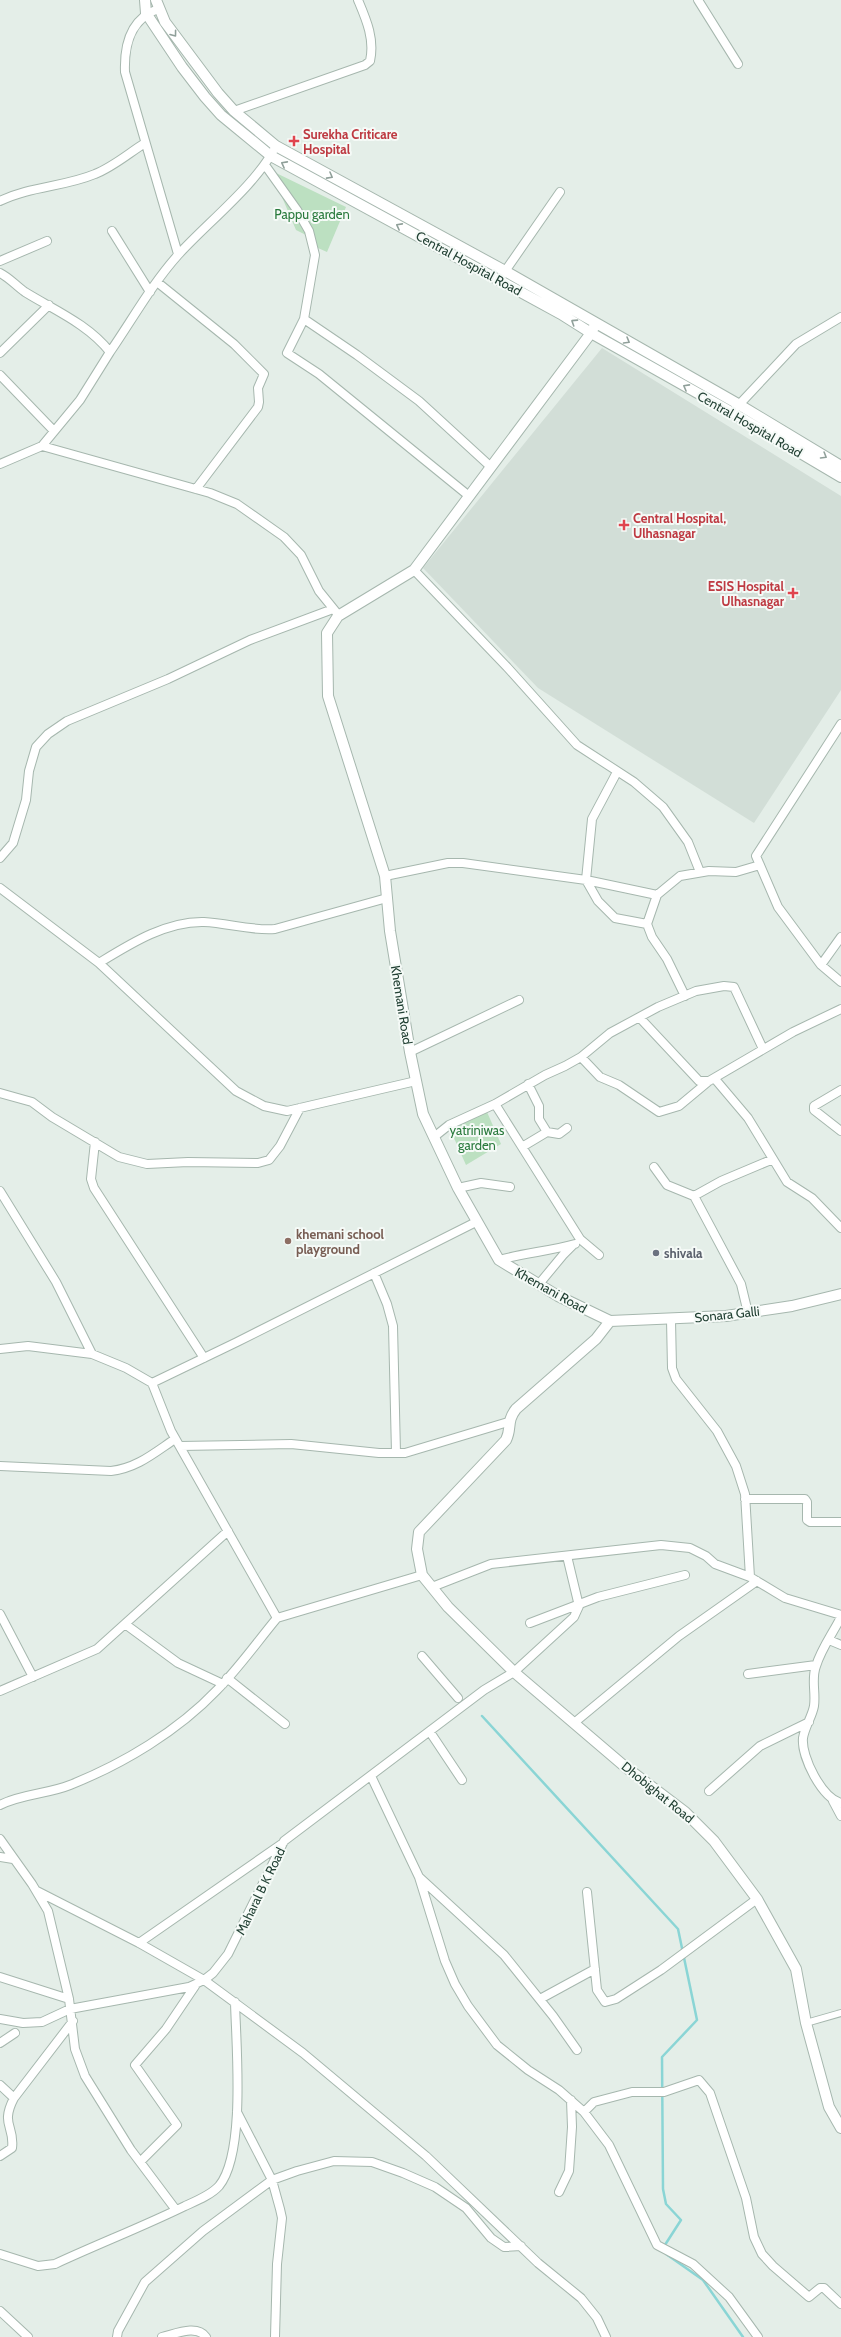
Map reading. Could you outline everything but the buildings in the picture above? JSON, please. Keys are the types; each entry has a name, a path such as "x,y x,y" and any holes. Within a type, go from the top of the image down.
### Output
{"street":[{"name":"Central Hospital Road","path":"145,0 146,13 182,67 205,97 221,115 271,156 596,323 735,408 841,477"},
{"path":"234,111 365,65 370,61 372,41 365,15 358,0"},
{"path":"698,0 738,64"},
{"name":"Central Hospital Road","path":"157,4 165,22 218,93 234,111 276,146 502,276 591,333 735,408 841,466"},
{"path":"157,4 146,13 129,36 124,56 125,72 178,254"},
{"path":"0,200 24,191 59,184 96,174 146,143"},
{"path":"0,464 42,446 80,400 150,292 178,254 264,165 276,146"},
{"path":"264,165 297,210 309,231 314,255 304,319 286,353 319,374 469,496"},
{"path":"502,276 560,192"},
{"path":"112,231 150,292"},
{"path":"0,261 48,241"},
{"path":"0,273 23,291 49,305 99,338 110,352"},
{"path":"157,282 234,344 264,374 258,388 258,407 196,489"},
{"path":"0,353 49,305"},
{"path":"735,408 796,344 841,317"},
{"path":"304,319 357,355 419,402 491,467"},
{"path":"0,858 13,843 26,800 30,771 36,747 48,734 67,721 168,679 250,640 336,613 414,570 591,333 596,323"},
{"path":"0,375 54,431"},
{"path":"42,446 196,489 237,504 284,537 301,555 319,591 336,613"},
{"path":"414,570 507,667 577,745 634,782 663,807 688,842 700,872"},
{"name":"Khemani Road","path":"336,613 327,633 328,696 385,876 390,931 410,1052 423,1114 458,1188 499,1260 558,1296 610,1321"},
{"path":"841,724 756,856 778,907 821,965 841,982"},
{"path":"617,772 592,819 586,880 598,901 615,918 647,924"},
{"path":"385,876 448,862 586,880 657,895"},
{"path":"685,996 667,960 652,937 647,924 657,895 680,876 700,872 736,872 760,865"},
{"path":"0,888 99,964 236,1091 264,1106 287,1111 416,1081"},
{"path":"99,964 136,941 183,924 204,922 261,930 275,929 387,898"},
{"path":"821,965 841,937"},
{"path":"434,1137 449,1125 495,1104 528,1084 581,1057 610,1033 658,1007 685,996 724,986 734,987 764,1049"},
{"path":"410,1052 518,1000"},
{"path":"581,1057 600,1077 620,1085 659,1112 679,1106 712,1080 764,1049 841,1009"},
{"path":"640,1018 699,1081 712,1080"},
{"path":"712,1080 748,1118 771,1160 786,1182 812,1198 841,1228"},
{"path":"528,1084 539,1106 538,1119 547,1132"},
{"path":"841,1090 814,1106 814,1110 841,1131"},
{"path":"0,1093 32,1102 52,1117 119,1157 147,1164 188,1162 258,1163 269,1160 280,1146 300,1108"},
{"path":"495,1104 522,1147 577,1242 599,1255"},
{"path":"522,1147 547,1132 559,1134 567,1128"},
{"path":"95,1142 91,1179 94,1188 204,1358"},
{"path":"694,1196 721,1181 771,1160"},
{"path":"654,1167 667,1186 694,1196 741,1284 748,1313"},
{"path":"458,1188 481,1183 510,1187"},
{"path":"0,1192 56,1282 92,1354"},
{"path":"152,1383 476,1222"},
{"path":"499,1260 517,1254 557,1249 577,1242"},
{"path":"539,1284 563,1255 577,1242"},
{"path":"374,1274 387,1304 393,1326 396,1453"},
{"name":"Sonara Galli","path":"610,1321 671,1320 748,1313 792,1306 841,1294"},
{"path":"671,1320 672,1368 676,1379 717,1431 736,1466 745,1499 753,1579"},
{"path":"0,1805 70,1785 119,1761 189,1716 225,1681 277,1618 422,1575 417,1549 419,1532 506,1440 508,1435 508,1422 516,1409 596,1339 610,1321"},
{"path":"0,1349 28,1346 92,1354 126,1368 152,1383 177,1442 277,1618"},
{"path":"0,1466 111,1471 137,1465 177,1442 291,1444 396,1453 419,1450 508,1422"},
{"path":"745,1499 805,1499 807,1502 808,1520 810,1522 841,1522"},
{"path":"0,1691 98,1649 228,1531"},
{"path":"432,1587 491,1564 661,1545 690,1548 706,1556 715,1564 753,1579 785,1598 841,1616 816,1666 813,1677 814,1706 805,1731 804,1746 816,1780 837,1802 841,1816"},
{"path":"567,1556 579,1606"},
{"name":"Dhobighat Road","path":"422,1575 461,1622 514,1672 623,1765 685,1812 714,1840 757,1899 796,1969 806,2023 829,2107 841,2128"},
{"path":"530,1623 579,1606 602,1596 685,1575"},
{"path":"574,1723 679,1636 753,1579"},
{"name":"Maharal B K Road","path":"0,2019 24,2023 42,2022 70,2009 195,1986 204,1980 213,1973 228,1954 284,1841 484,1690 514,1672 574,1617 579,1606"},
{"path":"0,1614 33,1677"},
{"path":"125,1624 178,1663 225,1681 285,1724"},
{"path":"829,1640 841,1644"},
{"path":"422,1656 458,1698"},
{"path":"748,1674 816,1666"},
{"path":"709,1790 760,1746 809,1722"},
{"path":"430,1732 462,1780"},
{"path":"371,1776 419,1877 446,1961 455,1984 468,2006 497,2044 528,2070 559,2090 584,2112 609,2145 658,2245 693,2264 729,2297 758,2337"},
{"path":"0,1839 13,1860 37,1891 48,1911 70,1999 75,2049 85,2076 140,2162 176,2210"},
{"path":"139,1943 284,1841"},
{"path":"0,1857 13,1860"},
{"path":"419,1877 504,1955 540,1999 577,2050"},
{"path":"37,1891 139,1943 204,1980 303,2053 384,2119 426,2156 521,2246 581,2298 596,2318 606,2337"},
{"path":"587,1892 597,1990 605,2002 616,1999 687,1951 757,1899"},
{"path":"540,1999 595,1969"},
{"path":"0,1977 70,1999"},
{"path":"140,2162 177,2125 135,2065 166,2029 195,1986"},
{"path":"0,2248 4,2255 38,2266 48,2266 176,2210 218,2187 226,2176 231,2162 238,2112 235,2002"},
{"path":"806,2023 841,2012"},
{"path":"0,2156 12,2148 7,2122 8,2108 73,2021"},
{"path":"0,2042 15,2033"},
{"path":"584,2112 594,2102 632,2092 661,2092 699,2080 710,2093 746,2198 754,2238 762,2254 773,2266 809,2297 820,2288 824,2288 841,2304"},
{"path":"0,2084 14,2098"},
{"path":"559,2192 569,2171 572,2127 571,2100"},
{"path":"238,2112 272,2180 282,2218 277,2264 275,2337"},
{"path":"117,2337 118,2331 145,2282 203,2231 272,2180 297,2170 334,2161 372,2162 435,2187 466,2208 491,2238 504,2247 521,2246"},
{"path":"0,2311 25,2337"},
{"path":"162,2337 196,2330 202,2332 206,2337"}],"shaded area":[{"name":"Central Hospital, Ulhasnagar","path":"602,348 841,496 841,690 754,823 538,688 423,568"}],"green space":[{"name":"Pappu garden","path":"274,172 346,207 327,252 309,244 312,238 296,230 279,190"},
{"name":"yatriniwas garden","path":"487,1112 501,1144 466,1165 450,1129"}],"waterway":[{"path":"482,1716 678,1929 697,2020 662,2057 663,2189 666,2204 681,2220 663,2248"},
{"path":"666,2254 703,2280 743,2337"}],"place":[{"name":"Surekha Criticare Hospital","path":"294,141"},
{"name":"Central Hospital, Ulhasnagar","path":"624,525"},
{"name":"ESIS Hospital Ulhasnagar","path":"793,593"},
{"name":"khemani school playground","path":"288,1241"},
{"name":"shivala","path":"656,1253"}]}
